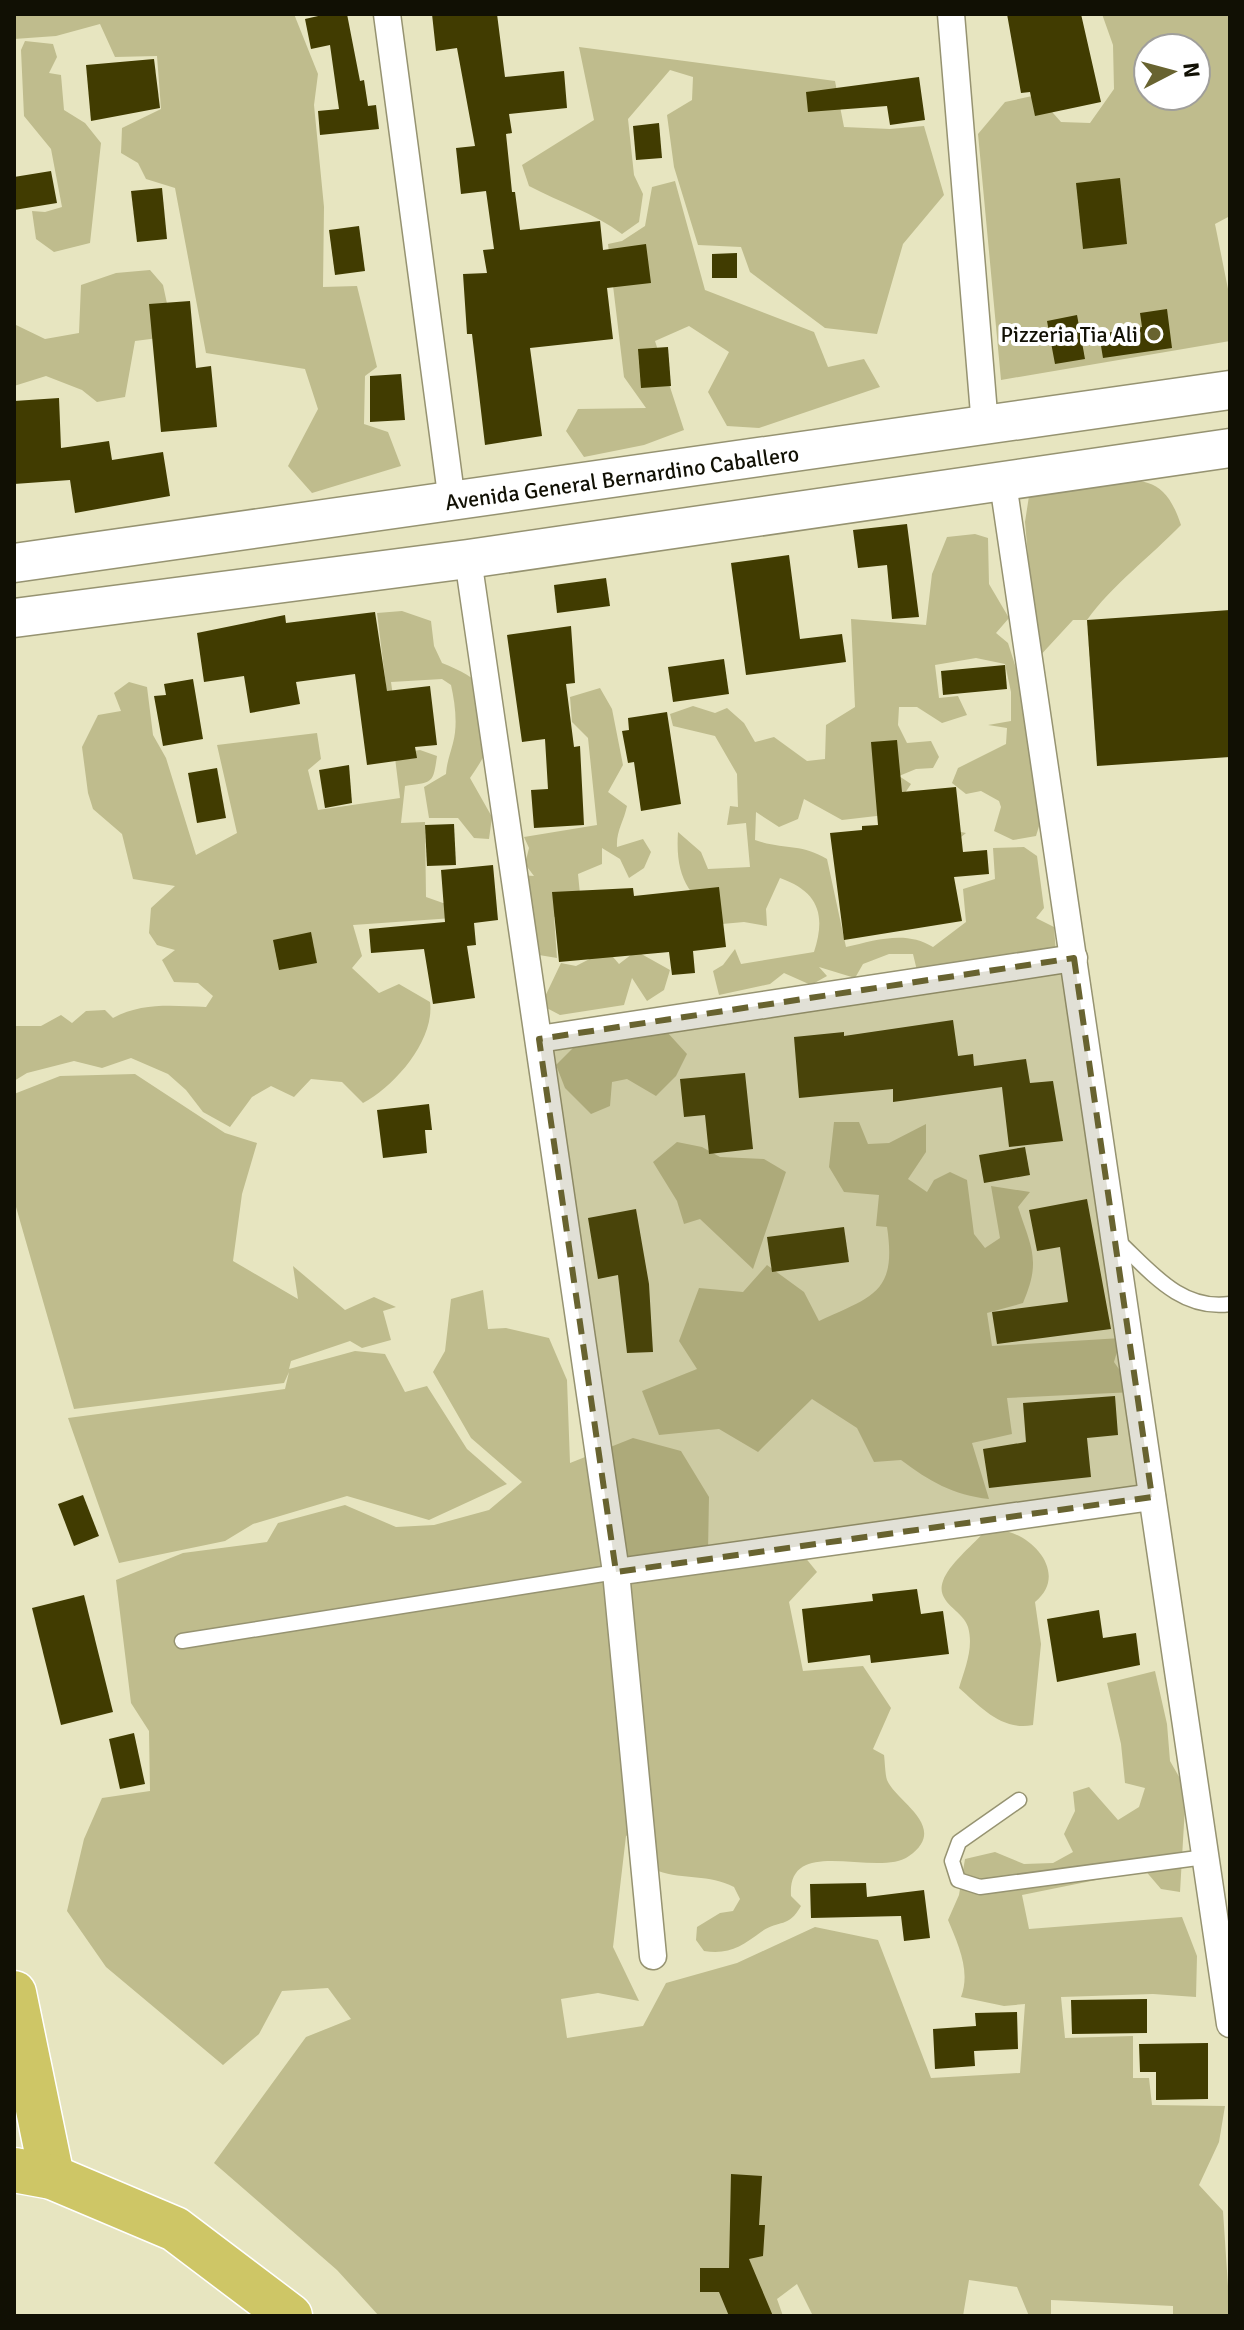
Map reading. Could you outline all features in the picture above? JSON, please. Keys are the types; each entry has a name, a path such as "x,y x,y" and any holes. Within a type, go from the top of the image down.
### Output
{"highway":[{"path":"14,1993 33,2174 175,2229 290,2316"}],"main road":[{"name":"Avenida General Bernardino Caballero","path":"14,563 1230,390"},
{"path":"14,618 468,559 1230,448"}],"street":[{"path":"387,14 452,502"},
{"path":"951,14 985,426"},
{"path":"1003,483 1230,2024"},
{"path":"468,559 616,1572 653,1956"},
{"path":"539,1039 1074,958"},
{"path":"616,1572 1152,1497"}],"lane":[{"path":"1114,1238 1165,1286 1190,1303 1212,1307 1230,1304"},
{"path":"182,1641 616,1572"},
{"path":"1019,1800 959,1842 952,1861 958,1880 980,1887 1205,1857"}],"highlighted area":[{"path":"1074,958 1152,1497 616,1572 539,1039"}],"shaded area":[{"path":"14,14 294,14 318,74 314,105 324,207 323,287 357,286 377,367 365,376 364,424 388,432 401,466 312,493 288,466 318,409 305,369 206,353 175,188 146,179 138,163 121,153 122,128 161,109 157,56 115,57 100,24 56,36 14,39"},
{"path":"1102,14 1230,14 1230,216 1215,224 1230,299 1230,341 1001,380 978,134 1005,102 1037,95 1061,122 1090,123 1114,89 1113,45"},
{"path":"25,41 53,44 57,57 49,73 61,75 64,110 85,123 101,143 90,243 54,252 36,239 32,211 45,212 62,207 51,149 24,116 21,50"},
{"path":"579,47 835,81 844,127 890,129 924,126 944,195 903,244 877,334 825,328 750,272 741,247 698,245 674,167 667,115 692,100 693,77 670,70 628,119 634,175 643,194 639,222 622,234 589,214 529,186 522,165 594,120"},
{"path":"675,181 705,290 814,332 828,367 864,359 880,387 759,428 727,426 708,392 729,352 689,326 655,341 684,430 644,445 584,457 566,431 578,409 646,408 624,377 608,244 622,241 645,226 652,187"},
{"path":"150,270 163,285 174,336 135,341 125,397 97,402 82,390 46,376 14,386 16,325 45,339 79,333 81,285 116,273"},
{"path":"1103,476 1143,481 1161,490 1175,509 1181,525 1119,583 1087,620 1073,620 1037,659 1025,522 1029,496"},
{"path":"975,534 988,538 989,584 1009,618 996,633 1008,643 1029,709 1045,807 1036,836 1013,840 994,831 1001,807 999,801 981,791 966,794 952,783 958,768 1006,744 1007,728 988,725 1011,721 1011,692 1005,664 976,658 935,665 939,698 958,696 967,715 942,723 917,707 899,707 898,725 907,743 931,741 939,757 933,768 916,769 899,776 911,784 903,796 946,829 966,833 951,845 885,815 842,820 804,799 798,819 779,827 756,812 755,840 809,851 827,859 846,947 880,939 902,938 933,947 966,922 963,889 995,879 993,848 1024,847 1037,856 1044,908 1036,918 1054,927 1056,954 920,983 913,954 889,954 863,964 855,978 819,967 827,976 811,985 784,973 770,984 719,995 713,971 723,965 735,949 741,964 814,952 819,916 816,906 803,890 780,878 766,909 767,926 744,922 722,924 693,894 686,884 679,862 678,832 701,852 708,869 750,867 746,823 727,825 730,806 738,807 737,774 715,736 673,726 670,714 693,706 715,713 727,708 744,723 755,742 774,737 807,761 825,759 826,725 855,707 851,619 926,625 932,574 947,537"},
{"path":"402,611 431,621 434,646 442,663 480,684 490,697 496,725 491,741 470,778 492,817 489,839 474,838 458,818 429,818 424,787 446,774 455,729 451,685 442,679 391,682 401,753 420,750 437,756 430,780 405,786 401,823 425,822 426,897 443,903 461,900 453,918 353,925 362,956 352,968 379,993 399,984 430,1002 426,1031 400,1074 363,1103 342,1082 311,1079 294,1097 271,1086 252,1097 230,1127 203,1112 186,1090 168,1074 131,1058 102,1068 74,1061 27,1073 14,1081 14,1026 41,1026 61,1015 72,1023 86,1011 105,1010 113,1018 147,1007 206,1007 213,996 198,983 174,982 162,960 175,950 157,945 149,933 151,908 175,886 133,879 122,834 93,809 82,747 98,715 121,711 114,693 129,682 147,687 153,735 166,758 196,855 237,833 217,745 317,733 321,759 308,770 318,810 400,798 377,613"},
{"path":"600,688 612,709 623,765 608,792 627,806 617,847 643,839 651,852 644,868 629,878 620,859 602,848 602,864 578,874 580,894 570,913 554,917 557,958 527,953 521,875 534,876 525,864 529,848 524,837 597,825 588,738 572,722 570,697"},
{"path":"607,950 619,964 636,951 670,970 664,990 647,1001 632,978 624,1005 560,1015 541,1005 561,963 576,966"},
{"path":"667,1032 687,1054 676,1076 656,1096 627,1079 612,1082 610,1106 591,1114 565,1088 556,1065 573,1048"},
{"path":"135,1074 225,1133 257,1143 242,1194 233,1261 298,1299 293,1266 345,1310 374,1297 396,1307 383,1311 391,1340 362,1348 350,1341 291,1361 289,1369 355,1351 385,1354 405,1392 427,1386 467,1449 507,1484 429,1520 347,1496 253,1524 225,1541 119,1563 68,1418 285,1389 289,1372 284,1383 74,1409 14,1200 14,1094 60,1076"},
{"path":"834,1122 859,1122 868,1144 889,1143 926,1124 926,1152 908,1179 927,1192 934,1180 950,1172 967,1180 974,1234 985,1248 1000,1238 991,1186 1030,1192 1018,1207 1032,1255 1029,1289 1023,1303 987,1313 992,1346 1121,1338 1114,1362 1135,1392 1007,1398 1012,1434 972,1443 989,1499 942,1486 901,1460 874,1462 857,1428 812,1399 758,1452 719,1429 659,1435 642,1391 697,1369 679,1341 699,1288 743,1292 767,1265 804,1292 819,1321 867,1298 884,1279 889,1249 887,1227 876,1226 879,1195 844,1192 829,1167"},
{"path":"677,1142 702,1147 720,1157 764,1159 786,1172 753,1269 700,1219 684,1224 677,1201 653,1162"},
{"path":"483,1290 488,1329 506,1328 549,1338 567,1380 570,1463 633,1438 681,1451 709,1497 708,1552 804,1556 817,1572 789,1602 803,1671 863,1666 891,1708 873,1749 884,1755 887,1780 917,1815 924,1835 920,1845 909,1856 895,1862 836,1861 803,1866 794,1877 791,1896 801,1906 792,1918 767,1928 735,1948 713,1952 704,1951 696,1940 697,1927 720,1913 733,1911 740,1899 734,1887 715,1880 658,1871 642,1826 626,1836 613,1947 639,2001 598,1993 561,1999 567,2038 643,2026 666,1983 737,1963 815,1927 878,1940 931,2078 1020,2073 1025,2004 1004,2006 961,1997 964,1968 948,1920 959,1895 965,1859 995,1852 1024,1864 1053,1863 1073,1852 1064,1834 1075,1811 1073,1792 1089,1787 1118,1820 1139,1807 1145,1788 1125,1783 1121,1744 1107,1683 1155,1671 1167,1724 1170,1761 1186,1789 1180,1892 1161,1889 1138,1862 1106,1878 1022,1895 1029,1929 1182,1917 1197,1956 1196,1997 1153,1994 1061,1997 1065,2038 1133,2036 1133,2078 1149,2078 1152,2105 1225,2106 1219,2142 1199,2185 1223,2211 1230,2316 1173,2316 1173,2306 1051,2300 1051,2316 1029,2316 1017,2287 969,2280 963,2316 813,2316 797,2284 777,2299 783,2316 379,2316 337,2270 214,2163 306,2037 351,2019 328,1988 282,1991 259,2034 223,2065 106,1967 67,1911 84,1839 102,1798 150,1791 149,1731 131,1703 116,1580 183,1553 267,1542 278,1523 345,1505 396,1527 434,1525 489,1510 522,1482 471,1438 433,1372 445,1351 451,1299"},
{"path":"1009,1532 1030,1543 1039,1552 1048,1571 1044,1592 1035,1602 1041,1644 1033,1725 1001,1721 959,1688 968,1658 970,1635 965,1621 946,1601 942,1589 950,1568 983,1533"}],"building":[{"path":"347,14 360,81 364,80 368,106 376,105 379,129 320,135 318,111 339,109 330,45 311,49 305,19"},
{"path":"432,14 497,14 505,77 564,71 567,108 509,114 512,133 506,134 512,192 515,192 520,230 600,221 603,250 646,244 651,283 607,288 613,339 530,348 542,436 485,445 472,334 467,334 463,274 487,273 483,250 494,249 486,191 461,194 456,148 475,146 457,48 436,51"},
{"path":"1007,14 1081,14 1101,102 1035,116 1030,92 1021,93"},
{"path":"154,59 160,108 91,121 86,65"},
{"path":"919,77 925,120 890,125 887,106 808,112 806,92"},
{"path":"659,123 662,158 636,160 633,126"},
{"path":"51,171 57,203 14,210 14,177"},
{"path":"1120,178 1127,244 1083,249 1076,183"},
{"path":"162,188 167,239 137,242 131,191"},
{"path":"359,226 365,271 335,275 329,230"},
{"path":"737,253 737,278 712,278 712,254"},
{"path":"190,301 196,368 211,366 217,427 161,432 149,304"},
{"path":"1167,309 1172,348 1103,358 1099,334 1142,327 1140,313"},
{"path":"1077,315 1085,359 1055,364 1047,321"},
{"path":"668,347 671,386 641,388 638,349"},
{"path":"401,374 405,420 370,422 370,376"},
{"path":"59,398 61,448 109,441 112,460 163,452 170,496 75,513 70,480 14,484 14,401"},
{"path":"907,524 919,617 892,619 887,565 858,568 853,530"},
{"path":"789,555 800,639 842,634 846,662 746,675 731,563"},
{"path":"606,578 610,606 557,613 554,585"},
{"path":"1230,610 1230,757 1097,766 1087,620"},
{"path":"375,612 387,691 430,686 437,745 415,747 417,758 367,765 355,674 296,682 300,704 250,713 244,676 204,682 197,633 285,615 286,623"},
{"path":"571,626 575,683 566,684 574,747 580,746 584,825 534,828 531,790 548,789 545,739 522,742 507,635"},
{"path":"724,659 729,694 673,702 668,667"},
{"path":"1005,665 1007,689 943,695 941,671"},
{"path":"193,679 203,739 163,746 154,696 166,695 164,684"},
{"path":"667,712 681,804 641,811 634,762 628,763 622,731 629,730 628,718"},
{"path":"897,740 902,792 956,787 963,852 987,850 989,874 954,877 962,921 844,940 830,833 878,825 871,742"},
{"path":"349,765 352,803 325,808 319,770"},
{"path":"217,768 226,818 197,823 188,773"},
{"path":"454,824 456,865 427,866 425,825"},
{"path":"493,865 498,920 474,923 476,945 467,946 475,998 433,1004 424,949 371,953 369,929 445,922 441,870"},
{"path":"719,887 726,947 693,951 695,973 672,975 669,952 559,962 552,892 633,888 634,896"},
{"path":"311,932 317,963 279,970 273,940"},
{"path":"953,1020 958,1056 973,1054 974,1066 1026,1059 1030,1083 1053,1081 1063,1141 1009,1147 1002,1087 893,1102 893,1089 799,1098 794,1037 844,1032 844,1036"},
{"path":"745,1073 753,1149 709,1154 705,1115 684,1117 680,1079"},
{"path":"429,1104 432,1130 425,1130 427,1153 383,1158 377,1110"},
{"path":"1025,1147 1030,1175 984,1183 979,1155"},
{"path":"1087,1199 1111,1329 997,1344 992,1312 1068,1302 1060,1247 1037,1251 1029,1210"},
{"path":"636,1209 649,1284 653,1352 627,1353 618,1275 598,1279 588,1218"},
{"path":"844,1227 849,1262 772,1272 767,1237"},
{"path":"1115,1396 1118,1435 1087,1438 1091,1477 989,1488 983,1449 1026,1442 1023,1403"},
{"path":"83,1495 99,1536 74,1546 58,1504"},
{"path":"917,1589 921,1614 943,1611 949,1654 871,1663 870,1655 808,1663 802,1609 873,1601 872,1594"},
{"path":"84,1595 113,1712 61,1725 32,1608"},
{"path":"1099,1610 1103,1638 1136,1633 1140,1665 1057,1682 1047,1619"},
{"path":"134,1733 145,1784 120,1789 109,1739"},
{"path":"866,1883 867,1897 924,1890 930,1938 904,1941 901,1916 811,1918 810,1884"},
{"path":"1147,1999 1147,2033 1072,2034 1071,2000"},
{"path":"1017,2012 1018,2049 974,2051 975,2066 935,2069 933,2029 976,2026 975,2013"},
{"path":"1208,2043 1208,2099 1156,2100 1156,2072 1140,2072 1139,2044"},
{"path":"731,2174 762,2176 759,2225 765,2225 763,2256 749,2259 773,2316 729,2316 719,2292 700,2292 700,2268 729,2268"}],"place":[{"name":"Pizzeria Tia Ali","path":"1154,334"}]}
